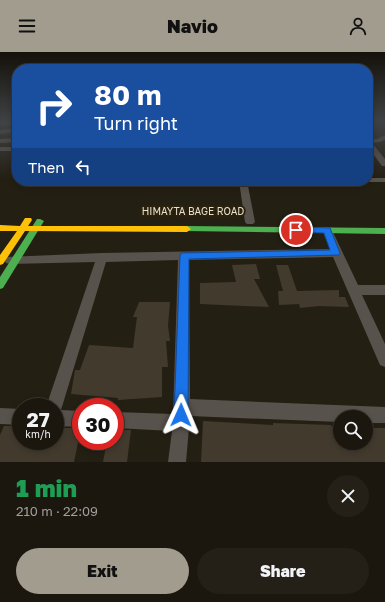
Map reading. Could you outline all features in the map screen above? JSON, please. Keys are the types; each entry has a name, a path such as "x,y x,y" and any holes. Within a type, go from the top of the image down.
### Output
{"main road":[{"name":"HIMAYTA BAGE ROAD","path":"0,220 25,224 250,222 385,223"},
{"path":"0,228 25,224"},
{"path":"1,261 25,224"},
{"path":"0,285 37,224 385,231"}],"street":[{"path":"0,149 12,149"},
{"path":"373,149 385,164"},
{"path":"373,180 385,180"},
{"path":"244,186 250,222"},
{"path":"327,230 385,360"},
{"path":"1,261 102,257 336,253"},
{"path":"177,462 181,415 184,256"},
{"path":"57,398 102,257"},
{"path":"353,290 385,290"},
{"path":"124,419 181,415 385,415"},
{"path":"0,416 12,417"}],"building":[{"path":"256,264 260,279 254,279 269,307 200,304 200,283 236,282 232,265"},
{"path":"276,265 288,265 297,291 339,290 339,297 345,297 349,307 319,306 300,308 299,304 279,305 278,291 283,291"},
{"path":"139,302 170,302 168,326 170,341 166,341 168,367 162,367 162,397 124,400 124,398 71,394 75,370 80,370 89,345 133,348 137,317 133,317"},
{"path":"203,421 273,425 273,423 331,425 333,427 333,450 373,450 373,428 385,428 385,462 201,462"},
{"path":"4,426 12,426 12,450 64,450 64,428 72,428 72,450 76,450 74,462 0,462 0,435"},
{"path":"124,430 131,430 127,462 103,462 105,450 124,450"}],"traffic: fast":[{"path":"0,285 40,221"},
{"path":"187,229 385,231"}],"traffic: slow":[{"path":"0,262 28,220"},
{"path":"0,228 187,229"}],"route":[{"path":"181,415 184,256 336,253 327,230 296,230"}]}
